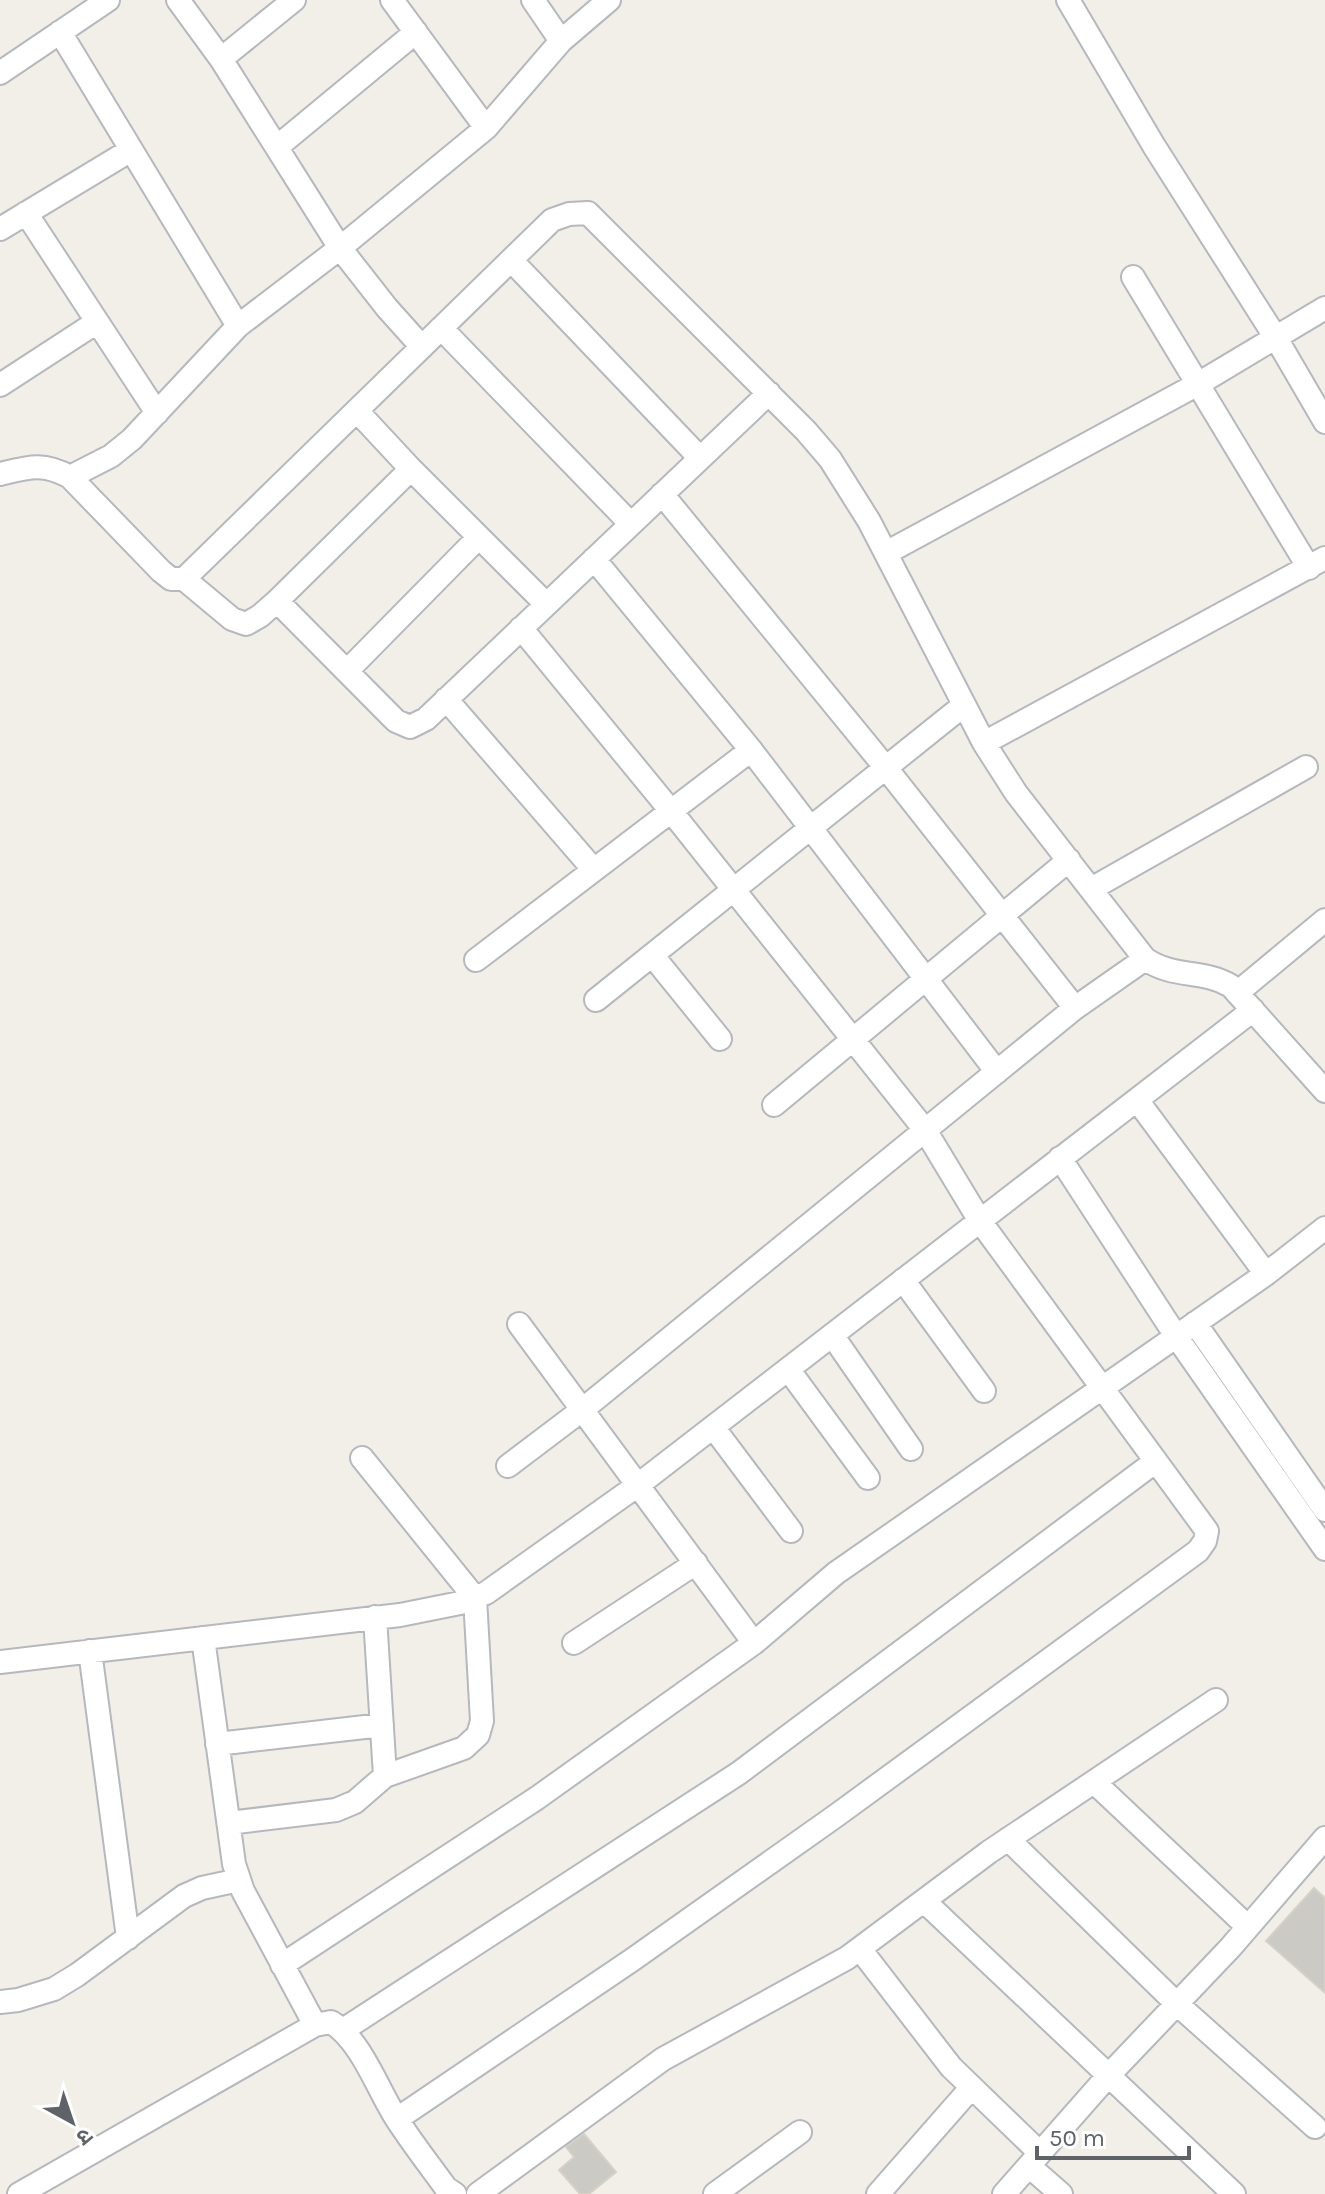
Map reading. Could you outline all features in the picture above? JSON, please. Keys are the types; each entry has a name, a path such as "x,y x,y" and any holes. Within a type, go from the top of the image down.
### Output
{"street":[{"path":"0,73 108,0"},
{"path":"178,0 221,59 340,248 422,347"},
{"path":"221,59 294,0"},
{"path":"392,0 486,128"},
{"path":"533,0 561,41"},
{"path":"70,477 111,456 132,439 238,326 340,248 486,128 561,41 609,0"},
{"path":"1068,0 1154,146 1276,338 1325,422"},
{"path":"60,32 238,326"},
{"path":"277,147 416,32"},
{"path":"0,229 131,150"},
{"path":"26,213 157,413"},
{"path":"184,579 552,220 569,214 588,213 769,393 830,459 869,521 984,743 1016,793 1145,959 1159,968 1216,977 1231,986 1325,1091"},
{"path":"511,260 700,458"},
{"path":"984,743 1317,563 1198,384 1133,277"},
{"path":"886,553 1198,384 1325,308"},
{"path":"0,385 97,322"},
{"path":"441,328 631,524"},
{"path":"277,601 396,721 410,727 426,719 769,393"},
{"path":"357,411 546,604"},
{"path":"0,474 31,467 55,468 70,477 161,571 171,579 184,579 232,619 246,624 277,601 411,469"},
{"path":"662,494 886,768 1075,1008"},
{"path":"347,671 479,537"},
{"path":"594,559 751,750 997,1072"},
{"path":"397,2119 632,1960 837,1815 1198,1551 1207,1531 980,1221 925,1130 521,628"},
{"path":"446,699 594,870"},
{"path":"596,1000 964,705"},
{"path":"476,960 751,750"},
{"path":"1091,889 1306,767"},
{"path":"774,1105 1069,860"},
{"path":"0,1662 375,1617 460,1603 486,1593 638,1485 1137,1100 1245,1001 1324,922"},
{"path":"652,955 720,1039"},
{"path":"508,1466 582,1410 1075,1008 1145,959"},
{"path":"1137,1100 1266,1274"},
{"path":"1060,1158 1186,1330 1325,1510"},
{"path":"282,1965 537,1798 754,1643 836,1573 1266,1274 1325,1228"},
{"path":"903,1280 984,1391"},
{"path":"519,1324 754,1643"},
{"path":"1186,1330 1325,1549"},
{"path":"832,1335 911,1449"},
{"path":"788,1369 868,1478"},
{"path":"713,1427 791,1531"},
{"path":"229,1823 336,1810 355,1802 385,1776 464,1748 478,1735 482,1721 475,1598 362,1458"},
{"path":"343,2030 739,1773 1156,1461"},
{"path":"574,1643 696,1563"},
{"path":"375,1617 385,1776"},
{"path":"203,1638 234,1864 243,1891 315,2025"},
{"path":"90,1651 128,1938"},
{"path":"478,2194 663,2059 815,1978 860,1949 1008,1839 1216,1700"},
{"path":"217,1744 382,1725"},
{"path":"1094,1782 1248,1927"},
{"path":"1004,2194 1108,2076 1248,1927 1325,1838"},
{"path":"1008,1839 1177,2004 1315,2127"},
{"path":"0,2002 54,1989 184,1896 202,1888 239,1880"},
{"path":"924,1901 1234,2194"},
{"path":"860,1949 951,2067 1061,2194"},
{"path":"19,2194 315,2025 331,2022 343,2030 357,2049 397,2119 446,2188 455,2194"},
{"path":"878,2194 971,2088"},
{"path":"715,2194 800,2132"}],"building":[{"path":"1314,1888 1325,1898 1325,1993 1266,1941"},
{"path":"584,2134 616,2172 589,2194 580,2194 559,2170 574,2157 566,2147"}]}
